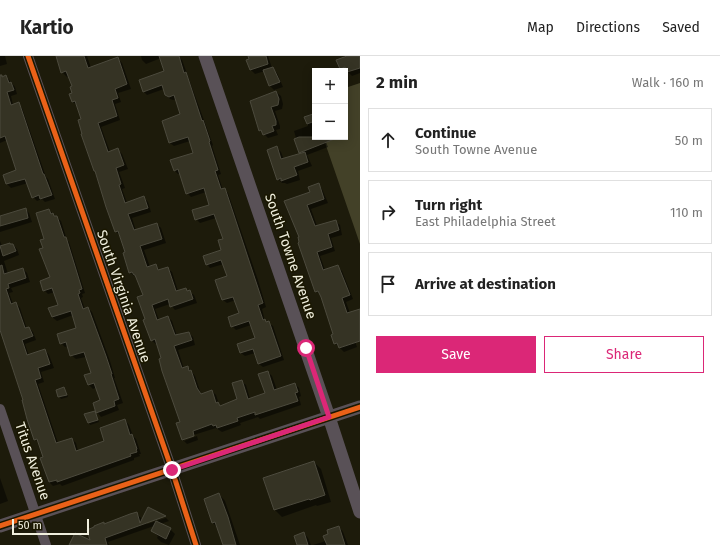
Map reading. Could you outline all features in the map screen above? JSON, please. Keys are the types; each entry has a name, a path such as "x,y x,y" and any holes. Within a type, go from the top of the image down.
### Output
{"street":[{"name":"South Virginia Avenue","path":"28,56 172,470 196,545"},
{"name":"South Towne Avenue","path":"205,56 329,417 360,512"},
{"path":"0,526 360,407"},
{"name":"Titus Avenue","path":"0,409 46,545"}],"shaded area":[{"path":"360,83 360,244 324,140 348,140 348,87"}],"building":[{"path":"56,56 84,56 88,68 118,57 127,84 115,89 118,98 112,100 117,116 98,123 108,152 118,148 124,165 116,168 121,184 119,185 125,203 144,196 148,208 128,214 134,230 157,223 162,239 140,246 147,267 156,264 158,270 168,267 176,291 186,288 187,291 190,290 193,299 170,307 168,299 152,305 157,320 168,316 175,335 189,332 192,340 174,346 182,368 188,366 189,371 191,370 197,388 201,394 212,390 216,403 218,402 220,406 237,399 232,383 242,380 248,399 265,393 258,374 268,371 274,390 295,383 298,392 295,393 298,401 255,415 255,412 237,418 238,421 217,428 216,425 213,426 212,424 193,431 194,436 182,440 176,423 180,422 162,371 159,359 161,358 155,339 151,341 143,320 145,319 137,297 143,295 135,275 132,272 129,273 123,253 125,252 118,231 115,232 81,134 78,120 81,119 75,101 72,102 69,94 72,93 70,87 72,86 66,71 61,73"},
{"path":"159,56 179,56 184,73 186,72 210,141 209,142 218,170 215,171 221,189 225,188 263,303 258,305 263,320 265,319 266,322 269,321 281,356 258,364 253,349 240,353 237,344 255,338 249,321 231,327 228,317 239,313 233,297 222,300 218,289 215,280 227,276 221,260 206,265 203,256 221,250 218,240 223,239 214,214 195,220 192,210 209,205 204,188 186,194 178,169 174,171 170,160 193,153 188,137 169,143 162,121 180,114 174,95 169,97 165,95 162,85 143,92 139,80 164,71"},
{"path":"248,56 266,56 268,64 250,70 246,60 249,59"},
{"path":"347,56 360,56 360,68 348,72 348,68 340,68 336,60"},
{"path":"273,67 280,82 269,86 263,70"},
{"path":"0,75 2,75 2,77 6,75 9,83 11,82 14,90 7,92 11,105 19,102 43,174 52,195 40,199 39,195 32,198 25,179 6,184 3,175 16,170 5,136 0,138"},
{"path":"276,91 279,99 278,105 271,107 276,125 272,126 274,131 263,135 261,130 259,131 250,101"},
{"path":"312,114 312,122 307,124 304,117"},
{"path":"299,137 312,137 312,140 332,140 299,153 294,139"},
{"path":"277,146 281,159 305,152 308,162 294,167 297,175 281,181 281,178 277,180 267,150"},
{"path":"319,183 324,199 307,205 315,226 336,220 339,230 328,234 332,247 317,252 323,270 338,265 350,295 342,298 347,313 360,309 360,341 339,348 337,343 334,344 331,335 333,334 321,297 318,291 315,292 298,243 299,237 284,201 310,192 308,187"},
{"path":"26,208 28,218 0,226 0,216"},
{"path":"49,209 51,214 53,213 54,216 57,216 64,237 66,237 82,289 79,290 80,293 78,294 83,309 88,307 106,356 119,399 114,401 115,406 96,413 93,403 100,400 94,383 88,385 84,375 91,373 84,352 70,356 66,342 60,344 57,334 76,328 71,311 52,317 48,308 58,305 52,288 43,291 40,281 50,277 39,249 43,248 40,240 44,239 36,213"},
{"path":"10,243 13,244 16,251 3,256 0,246"},
{"path":"2,265 4,274 23,268 26,278 8,284 9,288 6,289 11,304 16,302 25,328 29,327 33,336 22,340 27,355 45,349 50,364 38,368 41,378 35,380 56,443 72,438 76,451 104,441 100,428 125,419 130,435 132,434 137,452 130,454 131,456 57,482 57,480 49,482 40,458 43,457 37,439 34,440 23,400 0,330 0,266"},
{"path":"64,387 67,395 58,397 56,390"},
{"path":"95,411 98,420 88,423 84,414"},
{"path":"314,461 325,495 274,510 263,478"},
{"path":"219,493 236,545 223,545 215,522 212,523 204,499"},
{"path":"148,507 166,516 105,538 107,545 69,545 75,533 90,540 87,530 104,522 104,524 137,512 140,523"},
{"path":"156,521 171,528 166,539 151,531"},
{"path":"339,526 345,545 327,545 323,536 328,534 327,530"},
{"path":"304,532 308,545 297,545 294,536"}],"cycle path":[{"path":"28,56 172,470 196,545"},
{"path":"0,526 360,407"}],"route":[{"path":"172,470 329,417 306,348"}]}
